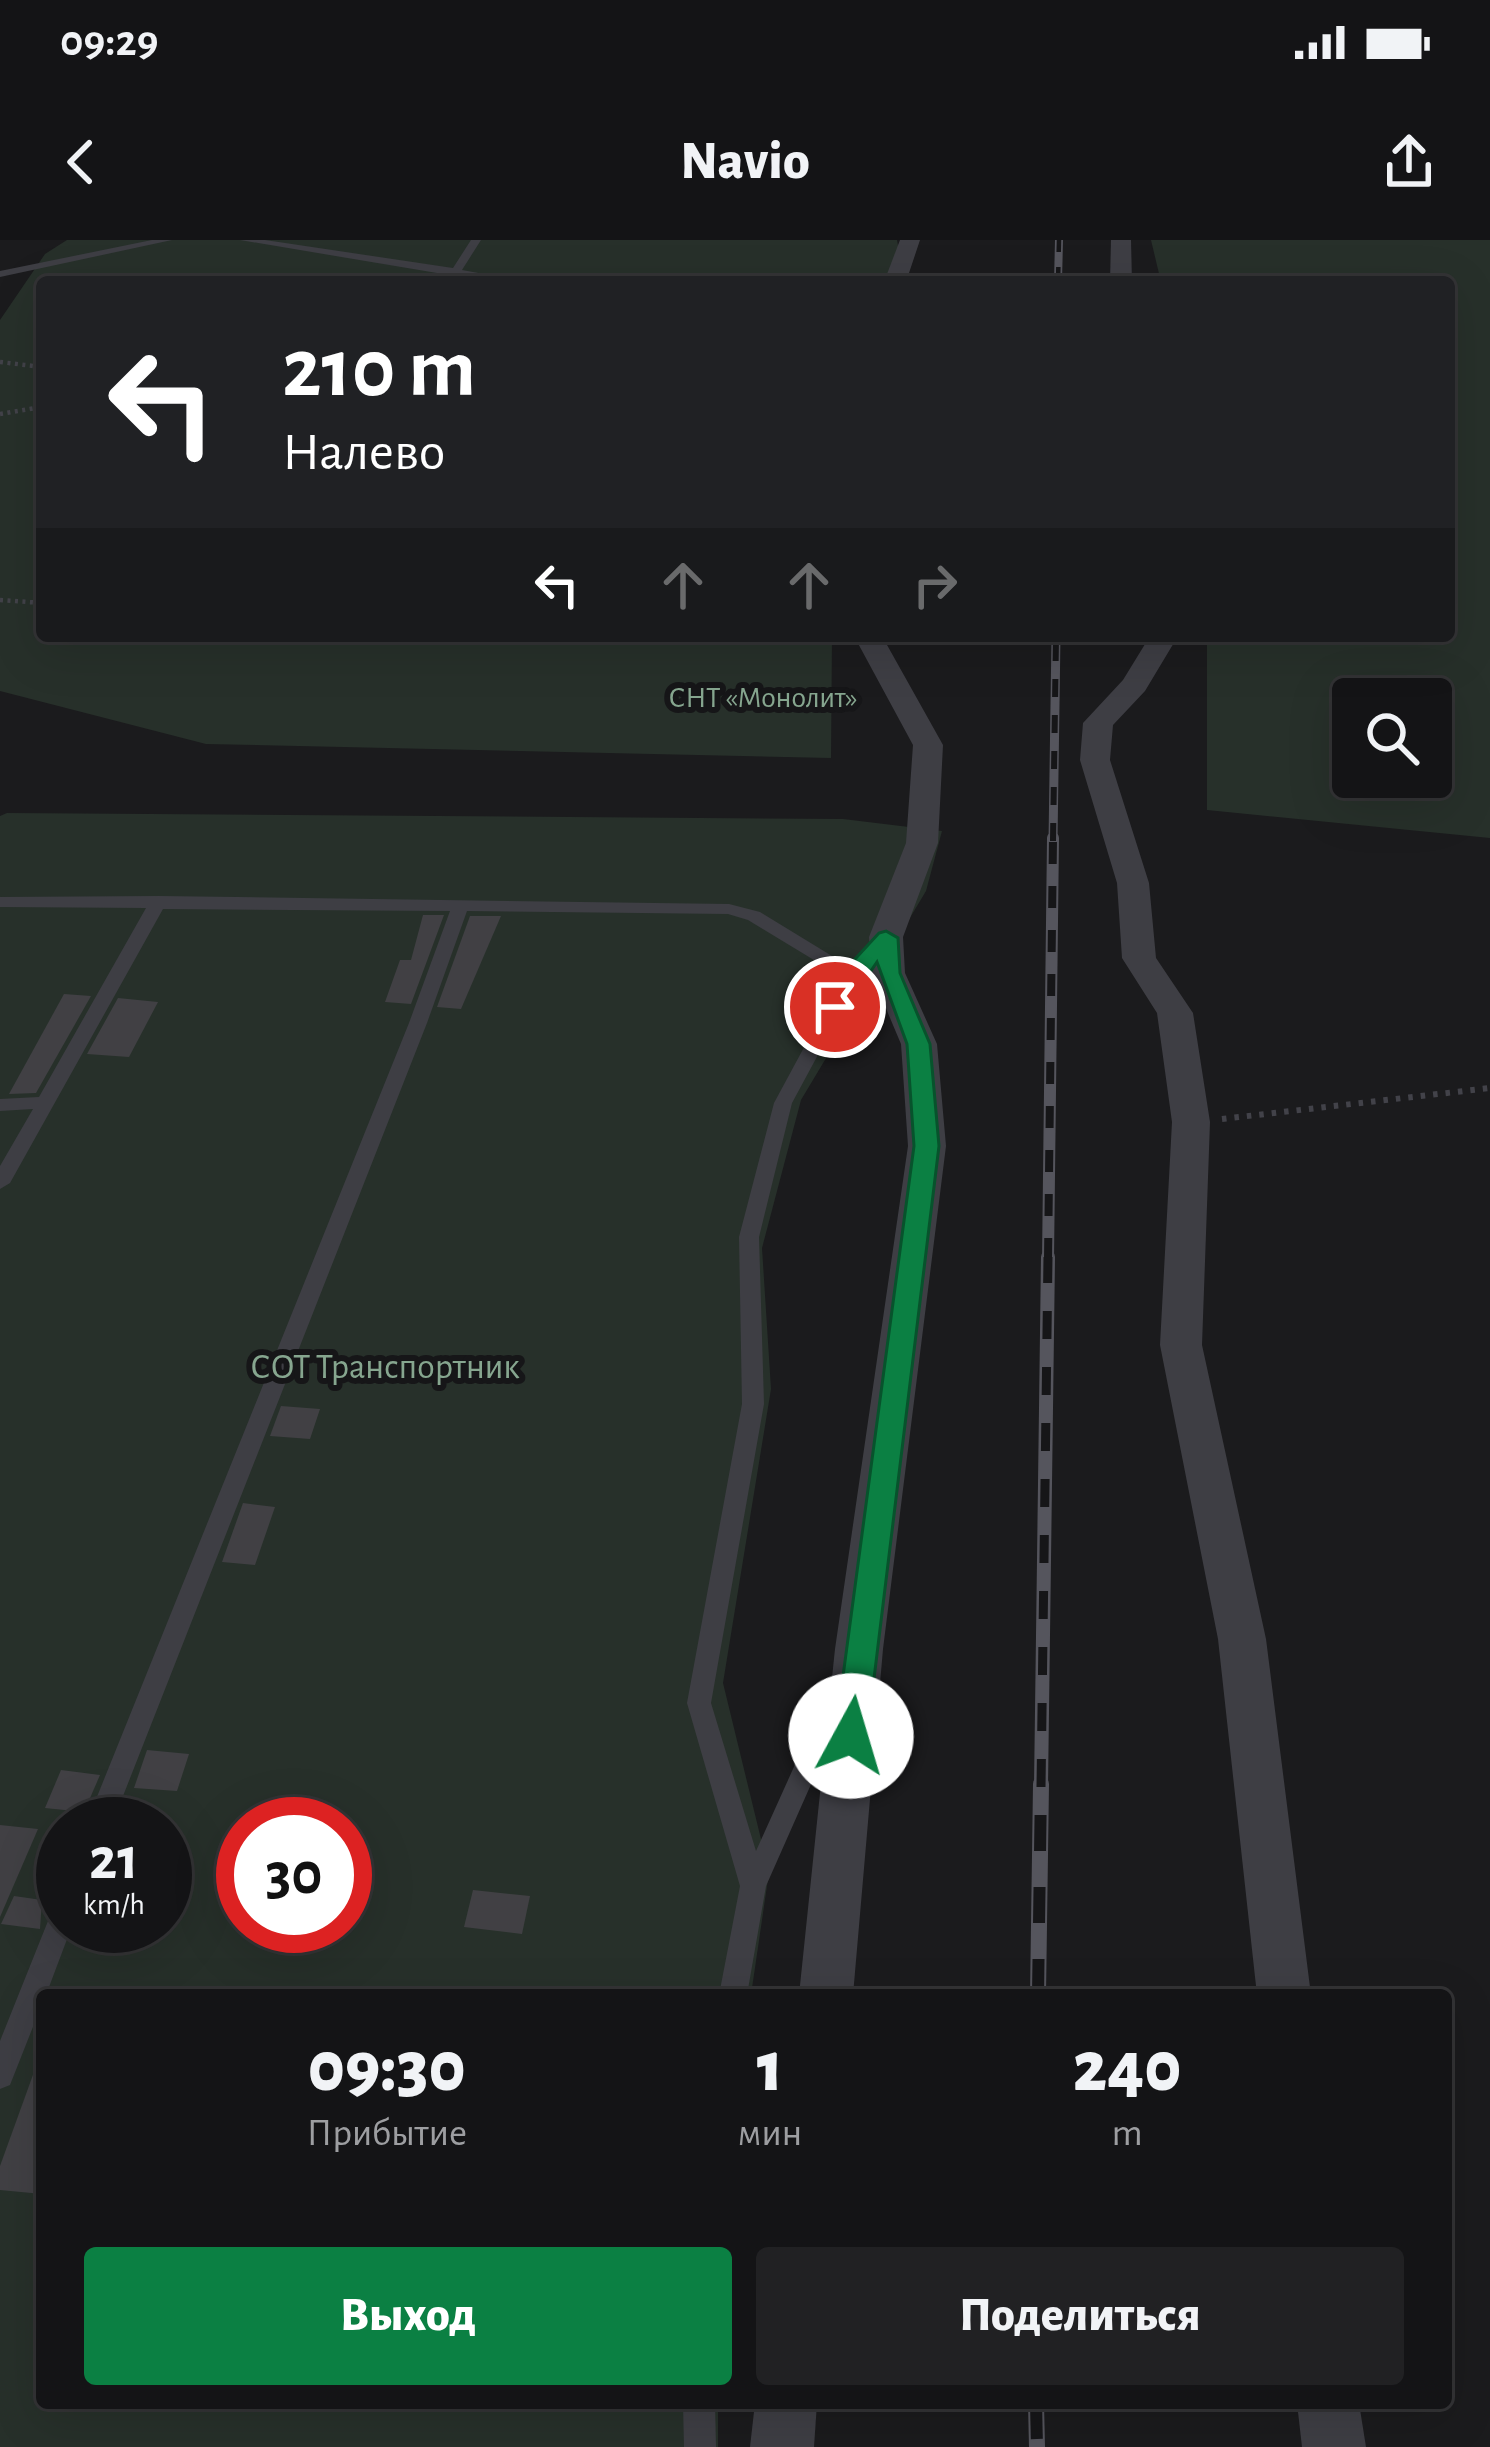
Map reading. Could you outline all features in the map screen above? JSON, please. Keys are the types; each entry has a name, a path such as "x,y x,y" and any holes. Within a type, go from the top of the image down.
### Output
{"street":[{"path":"897,276 910,240"},
{"path":"1121,240 1121,276"},
{"path":"827,1989 859,1649 927,1146 919,1044 888,973 886,938 922,843 928,745 871,642"},
{"path":"1160,642 1135,685 1098,723 1095,760 1133,883 1139,958 1175,1013 1191,1122 1181,1345 1242,1639 1283,1989"},
{"path":"782,2447 785,2409"},
{"path":"1329,2409 1334,2447"}],"lane":[{"path":"0,274 167,240"},
{"path":"245,240 478,276"},
{"path":"455,273 476,240"},
{"path":"0,1183 159,901"},
{"path":"0,902 729,909 754,916 853,975"},
{"path":"111,1797 461,904"},
{"path":"753,1886 699,1703 753,1404 749,1237 783,1103 853,975 886,938"},
{"path":"0,1105 47,1102"},
{"path":"734,1989 753,1886 859,1649"},
{"path":"0,2076 48,1953"},
{"path":"699,2409 700,2447"}],"path":[{"path":"0,362 36,366"},
{"path":"0,414 36,408"},
{"path":"0,600 36,603"},
{"path":"1191,1122 1490,1088"}],"green space":[{"name":"СНТ «Монолит»","path":"67,240 897,240 904,276 36,276 36,642 832,642 831,758 206,744 0,691 0,320 45,254"},
{"path":"1151,240 1490,240 1490,838 1207,810 1207,642 1455,642 1455,276 1160,276"},
{"name":"СОТ Транспортник","path":"0,816 843,819 942,831 926,891 801,1100 762,1248 771,1389 723,1683 769,1872 752,1989 36,1989 36,2409 718,2409 718,2447 0,2447"}],"building":[{"path":"423,915 444,915 411,1004 385,1002 400,960 411,960"},
{"path":"470,916 501,916 461,1009 437,1007"},
{"path":"64,994 91,996 36,1093 9,1094"},
{"path":"118,998 158,1002 129,1057 87,1054"},
{"path":"281,1406 320,1409 310,1439 270,1436"},
{"path":"243,1503 275,1507 255,1565 222,1562"},
{"path":"147,1750 189,1754 177,1791 134,1788"},
{"path":"61,1770 100,1775 90,1797 50,1797"},
{"path":"0,1825 36,1829 36,1834 0,1917"},
{"path":"473,1890 530,1896 522,1934 464,1927"},
{"path":"14,1896 36,1899 36,1928 1,1924"},
{"path":"36,2067 36,2193 0,2190 0,2166"}],"railway":[{"path":"1058,276 1059,240"},
{"path":"1053,841 1056,642"},
{"path":"1048,1260 1053,838"},
{"path":"1041,1787 1048,1257"},
{"path":"1038,1989 1041,1784"},
{"path":"1036,2409 1037,2447"}],"route":[{"path":"835,1007 853,975 886,938 888,973 919,1044 927,1146 911,1240 851,1736"}]}
